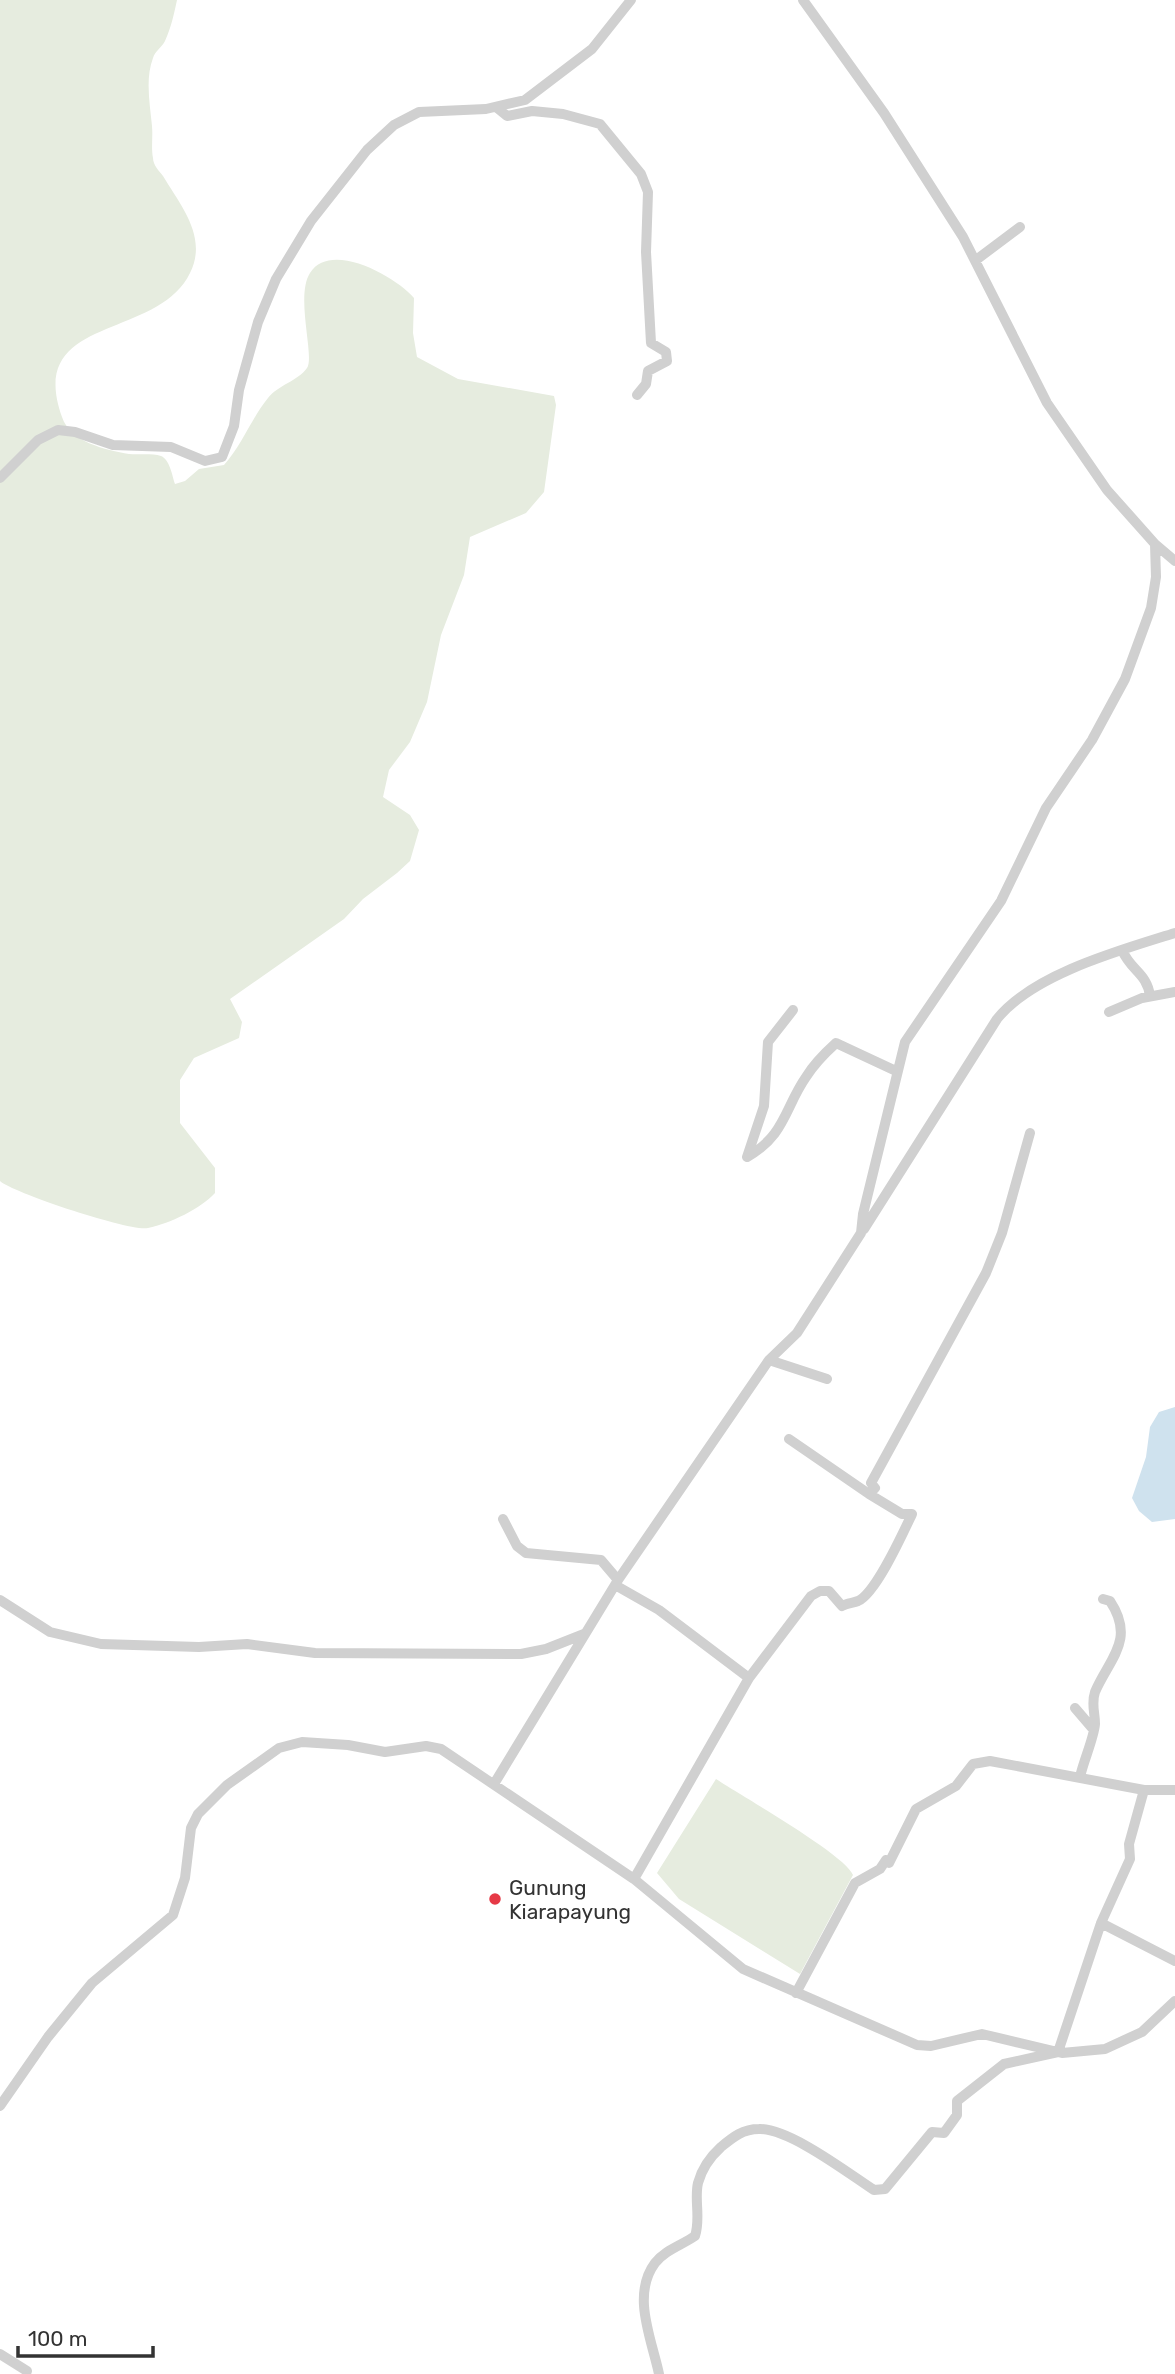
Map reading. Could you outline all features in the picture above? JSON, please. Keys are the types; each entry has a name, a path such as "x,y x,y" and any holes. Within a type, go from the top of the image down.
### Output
{"street":[{"path":"0,478 38,440 58,430 75,432 113,445 171,447 205,461 222,457 234,426 239,390 263,306 311,221 353,166 383,134 408,117 438,109 496,107 524,100 600,41 631,0"},
{"path":"803,0 884,113 976,260 1047,403 1107,491 1155,544 1175,561"},
{"path":"496,107 507,116 532,111 563,114 600,124 641,174 648,192 646,252 651,343 666,352 667,361 648,371 646,384 637,396"},
{"path":"976,260 1020,227"},
{"path":"862,1233 863,1214 897,1071 912,1030 1001,901 1042,815 1092,740 1125,679 1152,608 1156,577 1155,544"},
{"path":"494,1784 617,1582 769,1360 797,1333 1003,1011 1057,977 1122,950 1175,933"},
{"path":"1122,950 1128,965 1147,981 1150,996"},
{"path":"1109,1012 1150,996 1175,992"},
{"path":"793,1010 768,1042 764,1106 747,1157 785,1120 804,1079 836,1043 897,1071"},
{"path":"869,1494 875,1488 871,1483 986,1273 1003,1233 1030,1133"},
{"path":"769,1360 827,1379"},
{"path":"634,1879 749,1678 814,1593 829,1591 842,1606 858,1601 886,1565 912,1514 902,1514 869,1494 789,1438"},
{"path":"503,1518 517,1546 526,1553 601,1560 617,1582 749,1678"},
{"path":"1080,1777 1093,1729 1092,1708 1095,1692 1113,1664 1119,1642 1118,1613 1110,1601 1103,1599"},
{"path":"0,1600 50,1632 101,1644 200,1647 247,1644 315,1653 521,1654 546,1649 587,1632"},
{"path":"1074,1708 1093,1729"},
{"path":"0,2106 48,2036 92,1983 173,1915 185,1878 191,1828 198,1814 256,1762 279,1748 302,1742 348,1745 385,1752 431,1746 455,1757 634,1879 743,1969 922,2046 982,2034 1058,2052"},
{"path":"796,1993 855,1883 880,1869 886,1860 889,1863 916,1809 956,1786 973,1763 990,1761 1144,1790 1175,1790"},
{"path":"1058,2052 1101,1923 1130,1858 1132,1828 1144,1790"},
{"path":"1101,1923 1175,1961"},
{"path":"659,2374 644,2307 647,2282 657,2261 695,2236 699,2218 699,2181 711,2156 735,2135 759,2129 768,2130 815,2150 874,2190 885,2189 932,2133 944,2133 957,2115 957,2101 1004,2064 1058,2052 1105,2049 1142,2032 1175,2001"},
{"path":"0,2354 27,2371"}],"shaded area":[{"path":"0,0 177,0 167,36 154,56 149,75 152,150 155,165 190,222 196,247 195,260 190,273 174,294 151,310 78,344 62,361 56,384 62,417 66,426 81,439 129,454 161,456 169,464 175,484 185,481 199,469 224,465 268,398 307,368 309,352 304,296 306,283 310,273 320,264 333,260 363,265 379,272 414,298 413,333 417,357 458,379 554,396 556,405 544,492 526,513 470,537 464,575 441,635 427,702 410,742 389,770 383,797 410,815 419,830 410,861 363,899 344,919 230,999 242,1022 239,1038 194,1058 180,1080 180,1123 215,1168 215,1193 184,1215 148,1228 120,1224 72,1210 26,1194 0,1181"},
{"path":"716,1779 813,1840 846,1866 853,1875 800,1974 679,1899 657,1873"}],"water":[{"path":"1175,1407 1175,1519 1152,1522 1139,1511 1132,1498 1146,1457 1150,1427 1159,1412"}],"place":[{"name":"Gunung Kiarapayung","path":"495,1899"}]}
